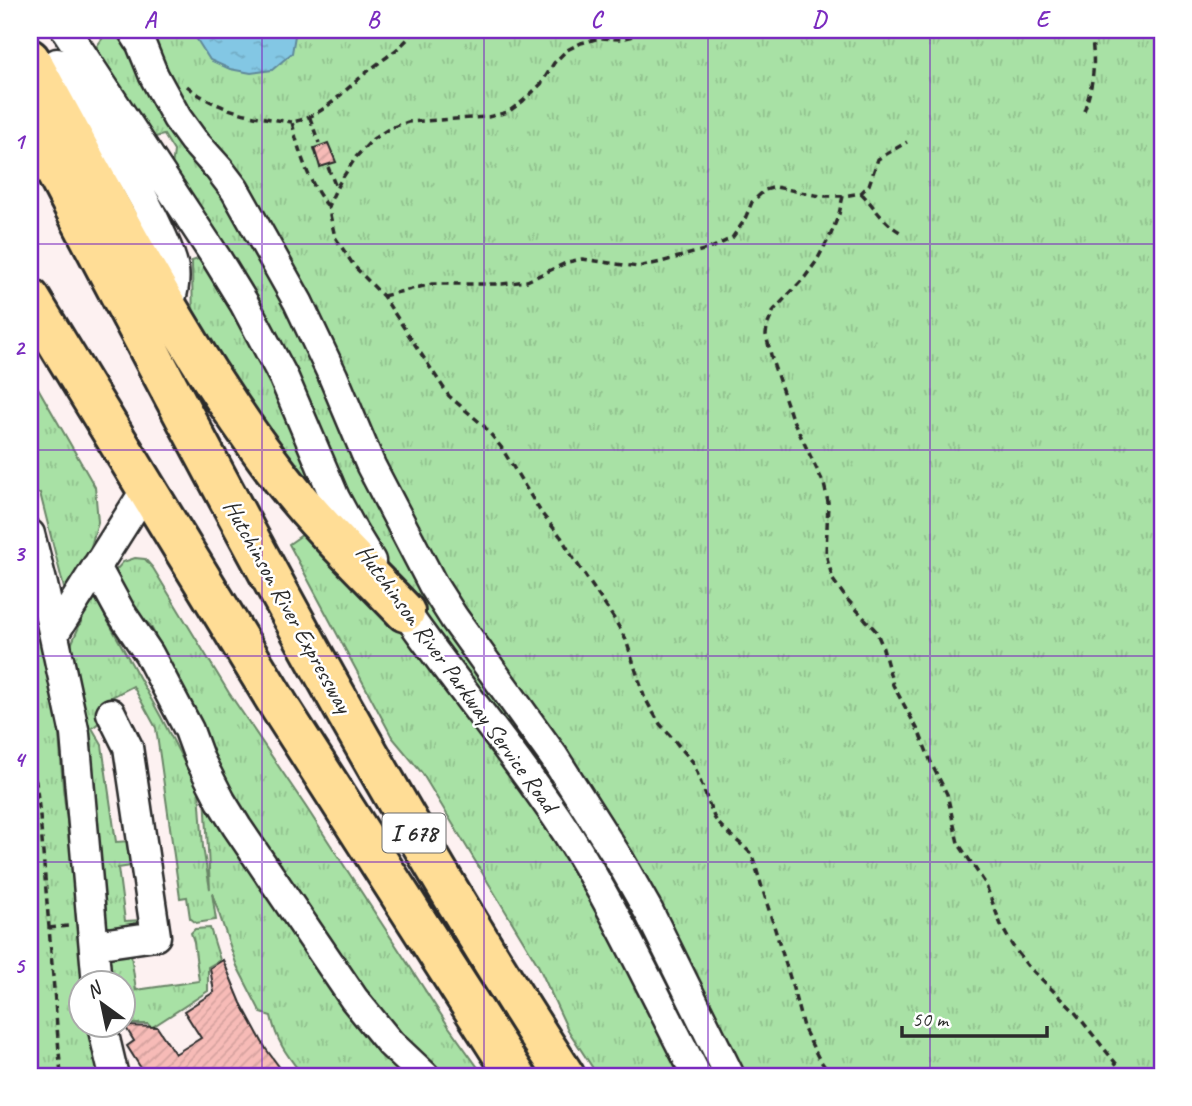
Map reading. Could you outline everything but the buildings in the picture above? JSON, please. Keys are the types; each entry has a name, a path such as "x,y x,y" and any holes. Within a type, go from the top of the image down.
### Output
{"highway":[{"path":"55,53 154,321 241,422 319,523 405,612"},
{"name":"Hutchinson River Expressway","path":"30,124 154,321 308,645 383,779 449,891 565,1076"},
{"name":"I 678","path":"30,298 287,719 516,1076"}],"street":[{"path":"132,30 173,112 192,141 235,190 298,302 371,466 433,585 554,757 619,859 655,923 730,1076"},
{"name":"Hutchinson River Parkway Service Road","path":"55,53 218,259 284,378 345,517 405,612 533,783 569,836 615,915 697,1076"},
{"path":"54,634 146,489"},
{"path":"30,534 41,573 75,734 96,970"},
{"path":"96,567 120,611 149,654 189,730 200,760 237,827 354,999 390,1043 425,1076"},
{"path":"94,945 156,936 128,747 111,713"},
{"path":"105,1040 114,1076"}],"path":[{"path":"187,86 230,110 253,116 292,122 310,118 403,45 415,30"},
{"path":"328,206 338,184 356,157 373,139 390,128 408,122 488,117 508,111 541,84 554,63 567,50 600,38 621,39 634,36 642,30"},
{"path":"1084,111 1092,88 1094,54 1091,30"},
{"path":"310,118 319,143"},
{"path":"292,122 300,153 318,195 328,206 335,237 355,265 383,296 449,396 484,426 501,447 542,514 561,537 615,620 626,640 644,696 660,724 693,762 713,817 752,855 803,1027 831,1076"},
{"path":"383,296 432,284 502,284 527,281 568,262 582,259 638,267 711,248 732,238 744,221 752,202 765,190 775,187 820,196 861,193 869,185 878,159 907,142"},
{"path":"328,167 335,185"},
{"path":"861,193 886,224 900,232"},
{"path":"843,196 839,214 821,253 805,277 775,310 767,326 766,335 791,416 824,484 828,502 826,554 833,580 876,631 893,685 919,732 947,794 958,843 985,883 1012,945 1027,965 1074,1011 1126,1076"},
{"path":"30,768 36,782 40,816 61,1076"}],"green space":[{"path":"106,30 1162,30 1162,1076 710,1076 383,558 172,167 174,151 164,135 150,135 99,61 97,46"},
{"path":"201,258 251,344 288,419 314,483 308,489 193,333 192,261"},
{"path":"30,374 95,487 98,522 85,567 65,592 40,493 30,495"},
{"path":"316,533 406,635 519,786 594,903 682,1076 598,1076 568,1030 538,965 422,773 392,737 289,544 302,535"},
{"path":"135,558 145,559 153,568 229,693 484,1076 441,1076 433,1065 400,1039 350,979 236,807 207,753 205,730 150,625 129,608 115,586 116,570 123,562"},
{"path":"30,564 56,693 63,788 85,970 66,970 66,1040 94,1040 99,1076 30,1076"},
{"path":"93,594 199,791 203,847 210,889 205,793 409,1076 303,1076 287,1055 271,1016 261,1013 237,966 212,893 216,920 196,923 190,918 187,897 180,898 156,728 133,686 100,703 102,718 92,728 102,745 116,842 130,841 135,862 131,866 118,868 125,921 141,920 142,925 112,931 105,928 70,660 71,645"},
{"path":"210,928 220,960 208,967 208,991 151,1028 148,1024 136,1024 136,990 199,981 191,933 195,929"},
{"path":"125,948 131,955 133,970 107,970 107,952"},
{"path":"30,979 37,1076 30,1076"}],"water":[{"path":"195,30 296,30 292,53 272,70 251,73 230,69 210,60 196,38"}]}
